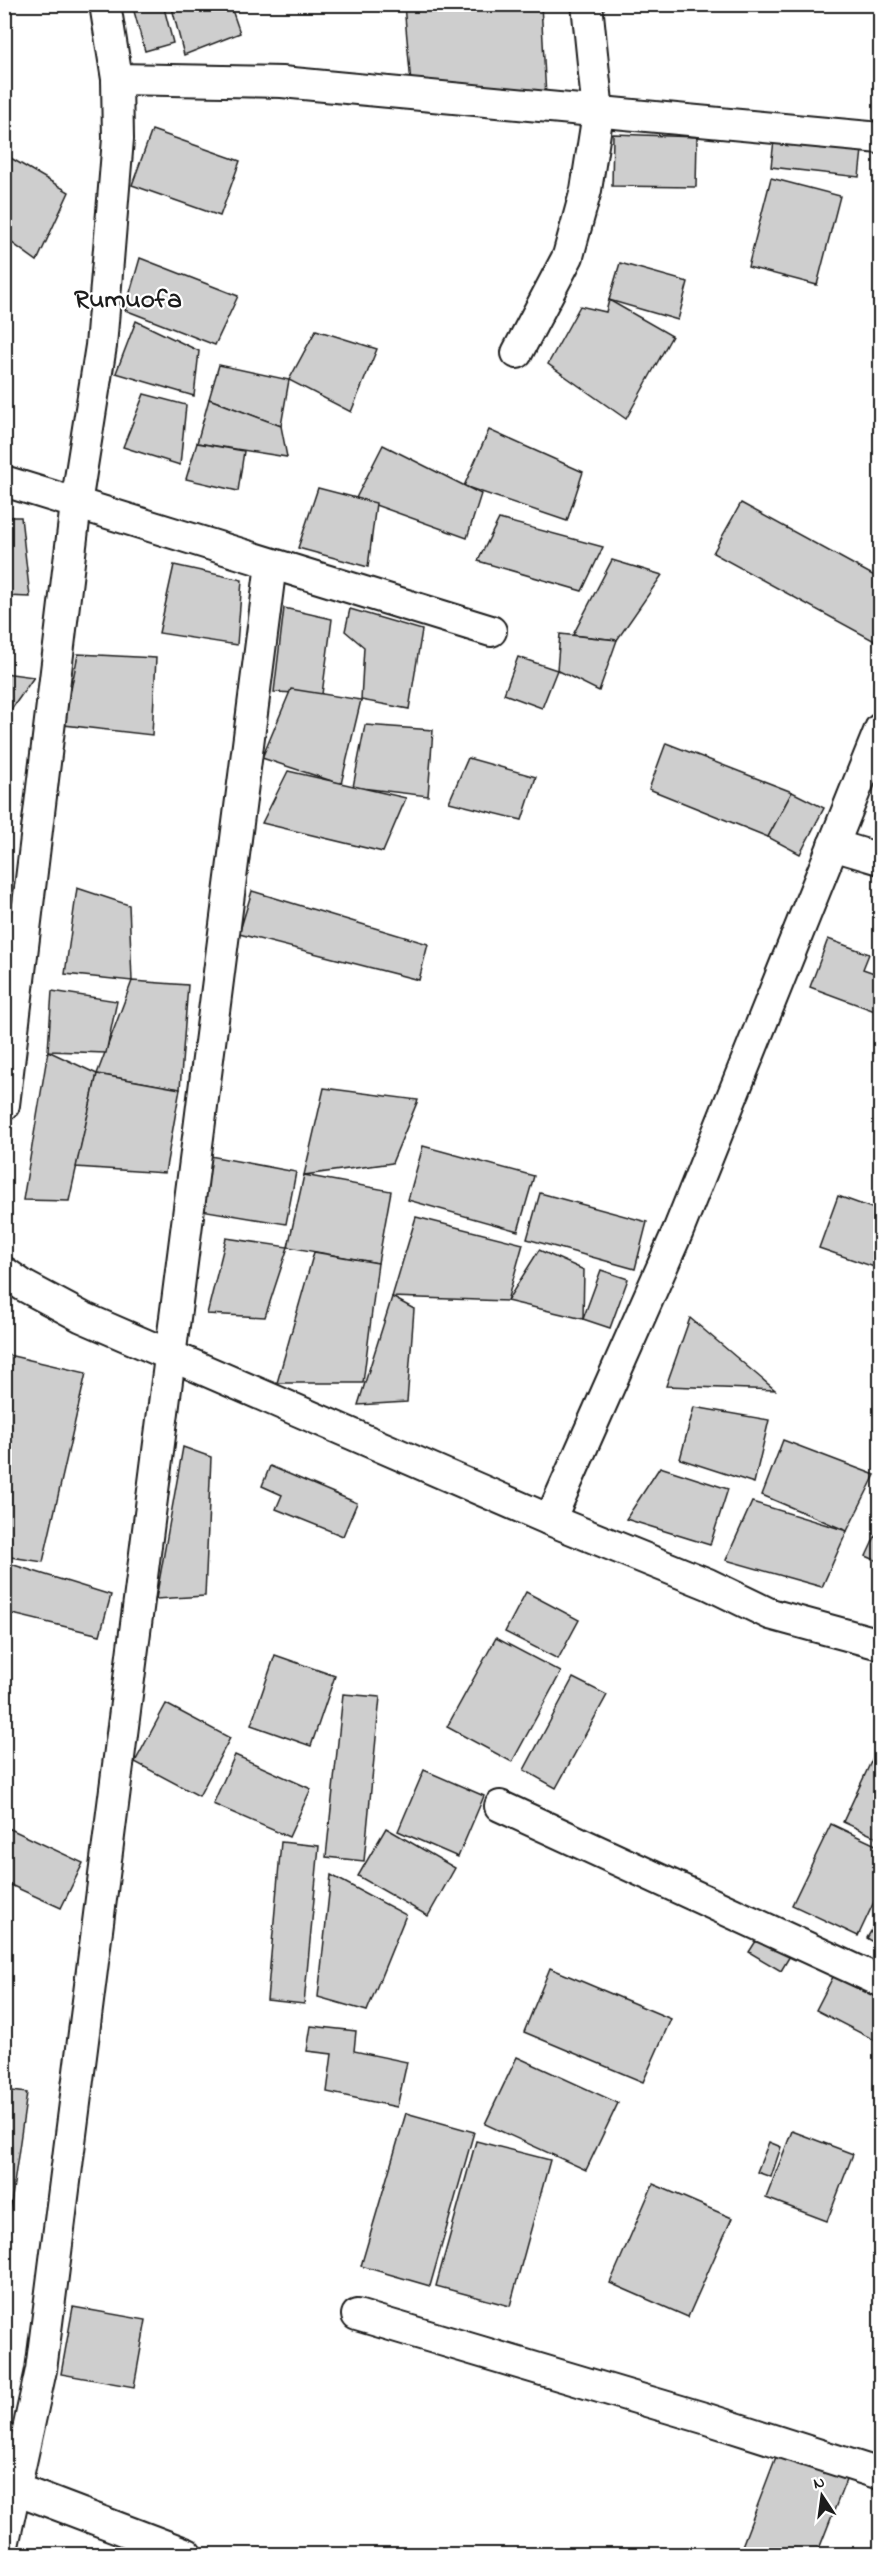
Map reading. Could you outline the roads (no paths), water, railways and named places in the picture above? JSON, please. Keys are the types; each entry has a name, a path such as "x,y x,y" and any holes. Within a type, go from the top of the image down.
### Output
{"street":[{"path":"4,1105 76,504 101,346 118,139 117,79 105,4"},
{"path":"517,353 568,256 586,190 598,112 587,4"},
{"path":"117,79 282,82 880,138"},
{"path":"4,481 491,631"},
{"path":"4,2541 41,2370 126,1692 172,1357 271,564"},
{"path":"550,1520 678,1232 880,729"},
{"path":"833,845 880,859"},
{"path":"4,1272 24,1286 82,1317 550,1520 708,1584 770,1614 880,1644"},
{"path":"500,1806 880,1981"},
{"path":"357,2315 704,2418 880,2474"},
{"path":"16,2490 187,2554"}],"district":[{"name":"Rumuofa","path":"128,300"}]}
